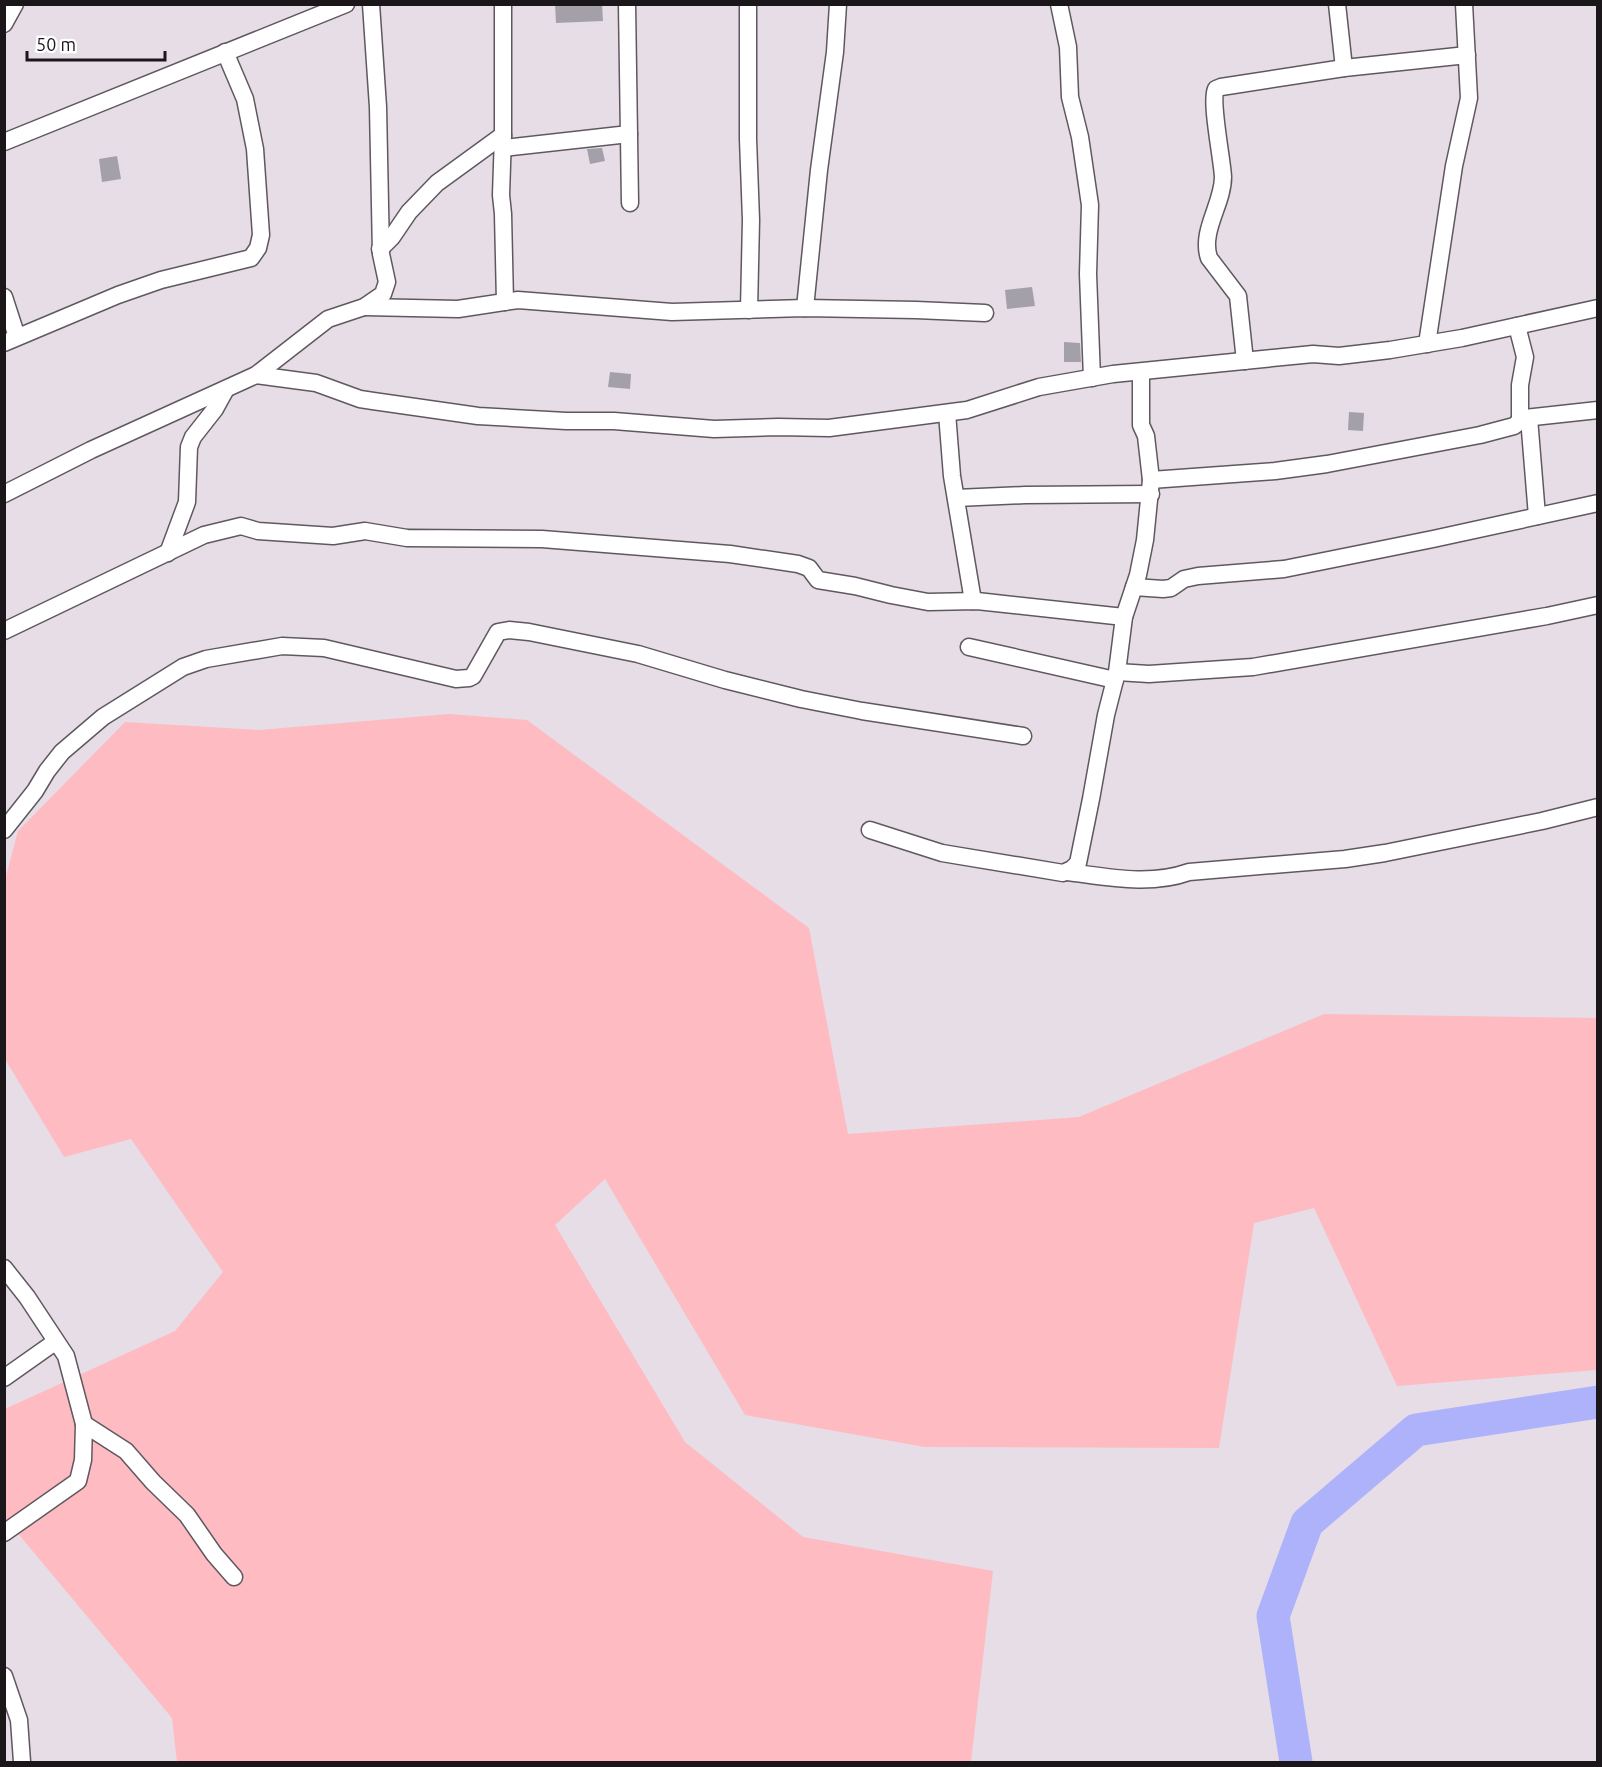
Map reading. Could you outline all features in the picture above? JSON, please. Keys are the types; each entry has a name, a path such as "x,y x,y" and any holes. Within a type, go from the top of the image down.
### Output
{"street":[{"path":"4,24 15,4"},
{"path":"4,142 346,4"},
{"path":"4,494 91,450 256,375 328,319 364,307 378,299 386,287 386,275 381,249 378,107 371,4"},
{"path":"503,4 501,195 505,302"},
{"path":"627,4 630,203"},
{"path":"748,4 748,139 751,220 749,310"},
{"path":"805,308 819,170 835,52 838,4"},
{"path":"1059,4 1068,47 1070,97 1080,137 1090,205 1088,274 1092,378"},
{"path":"1337,4 1344,69"},
{"path":"1427,344 1454,166 1469,98 1464,4"},
{"path":"4,297 11,340 118,295 161,280 251,258 255,254 261,236 255,148 245,99 225,52"},
{"path":"1245,361 1238,296 1209,258 1207,251 1207,242 1223,179 1214,94 1216,89 1344,69 1467,55"},
{"path":"381,249 409,212 437,183 503,141 629,134"},
{"path":"364,307 458,309 518,300 672,312 805,308 985,313"},
{"path":"256,375 315,383 360,399 478,416 614,421 714,429 829,428 967,410 1039,387 1092,378 1313,354 1339,356 1427,344 1598,308"},
{"path":"1517,326 1526,357 1520,385 1537,516"},
{"path":"1068,872 1078,863 1104,725 1116,676 1124,617 1145,540 1151,487 1146,436 1141,424 1141,372"},
{"path":"168,553 187,502 189,447 193,437 215,409 226,389"},
{"path":"956,498 1151,487 1327,464 1480,435 1515,426 1525,419 1598,410"},
{"path":"947,413 952,476 973,601"},
{"path":"1134,587 1163,590 1171,588 1184,579 1284,568 1598,503"},
{"path":"4,631 204,535 241,526 258,531 333,536 365,531 407,538 542,539 719,554 805,566 818,580 928,602 973,601 1124,617"},
{"path":"969,647 1116,676 1149,674 1253,667 1547,616 1598,605"},
{"path":"4,830 62,752 103,717 183,667 206,659 282,646 324,648 456,679 473,676 498,632 509,630 529,632 638,654 725,680 801,699 862,711 1023,736"},
{"path":"870,830 950,855 1063,873 1154,880 1189,872 1385,853 1542,821 1598,807"},
{"path":"4,1268 27,1297 69,1364 74,1392 84,1424 83,1460 78,1481 4,1533"},
{"path":"4,1378 56,1342"},
{"path":"84,1424 126,1451 153,1482 187,1515 214,1554 234,1577"},
{"path":"4,1676 19,1720 22,1762"}],"shaded area":[{"path":"449,714 527,720 809,928 848,1134 1079,1117 1324,1014 1597,1018 1597,1370 1397,1386 1314,1208 1254,1223 1219,1448 925,1447 745,1415 605,1179 555,1225 685,1442 803,1537 993,1571 971,1762 177,1762 172,1718 5,1518 5,1409 175,1331 223,1272 131,1139 64,1157 5,1059 5,880 18,831 125,722 259,730"}],"building":[{"path":"555,4 602,4 603,21 556,23"},
{"path":"602,148 605,161 590,164 587,149"},
{"path":"117,156 121,179 102,182 99,159"},
{"path":"1032,287 1035,306 1007,309 1005,290"},
{"path":"1064,342 1080,343 1081,362 1064,362"},
{"path":"610,372 631,374 630,389 608,387"},
{"path":"1349,412 1364,413 1363,431 1348,430"}],"waterway":[{"path":"1296,1762 1273,1616 1307,1523 1416,1430 1598,1402"}]}
